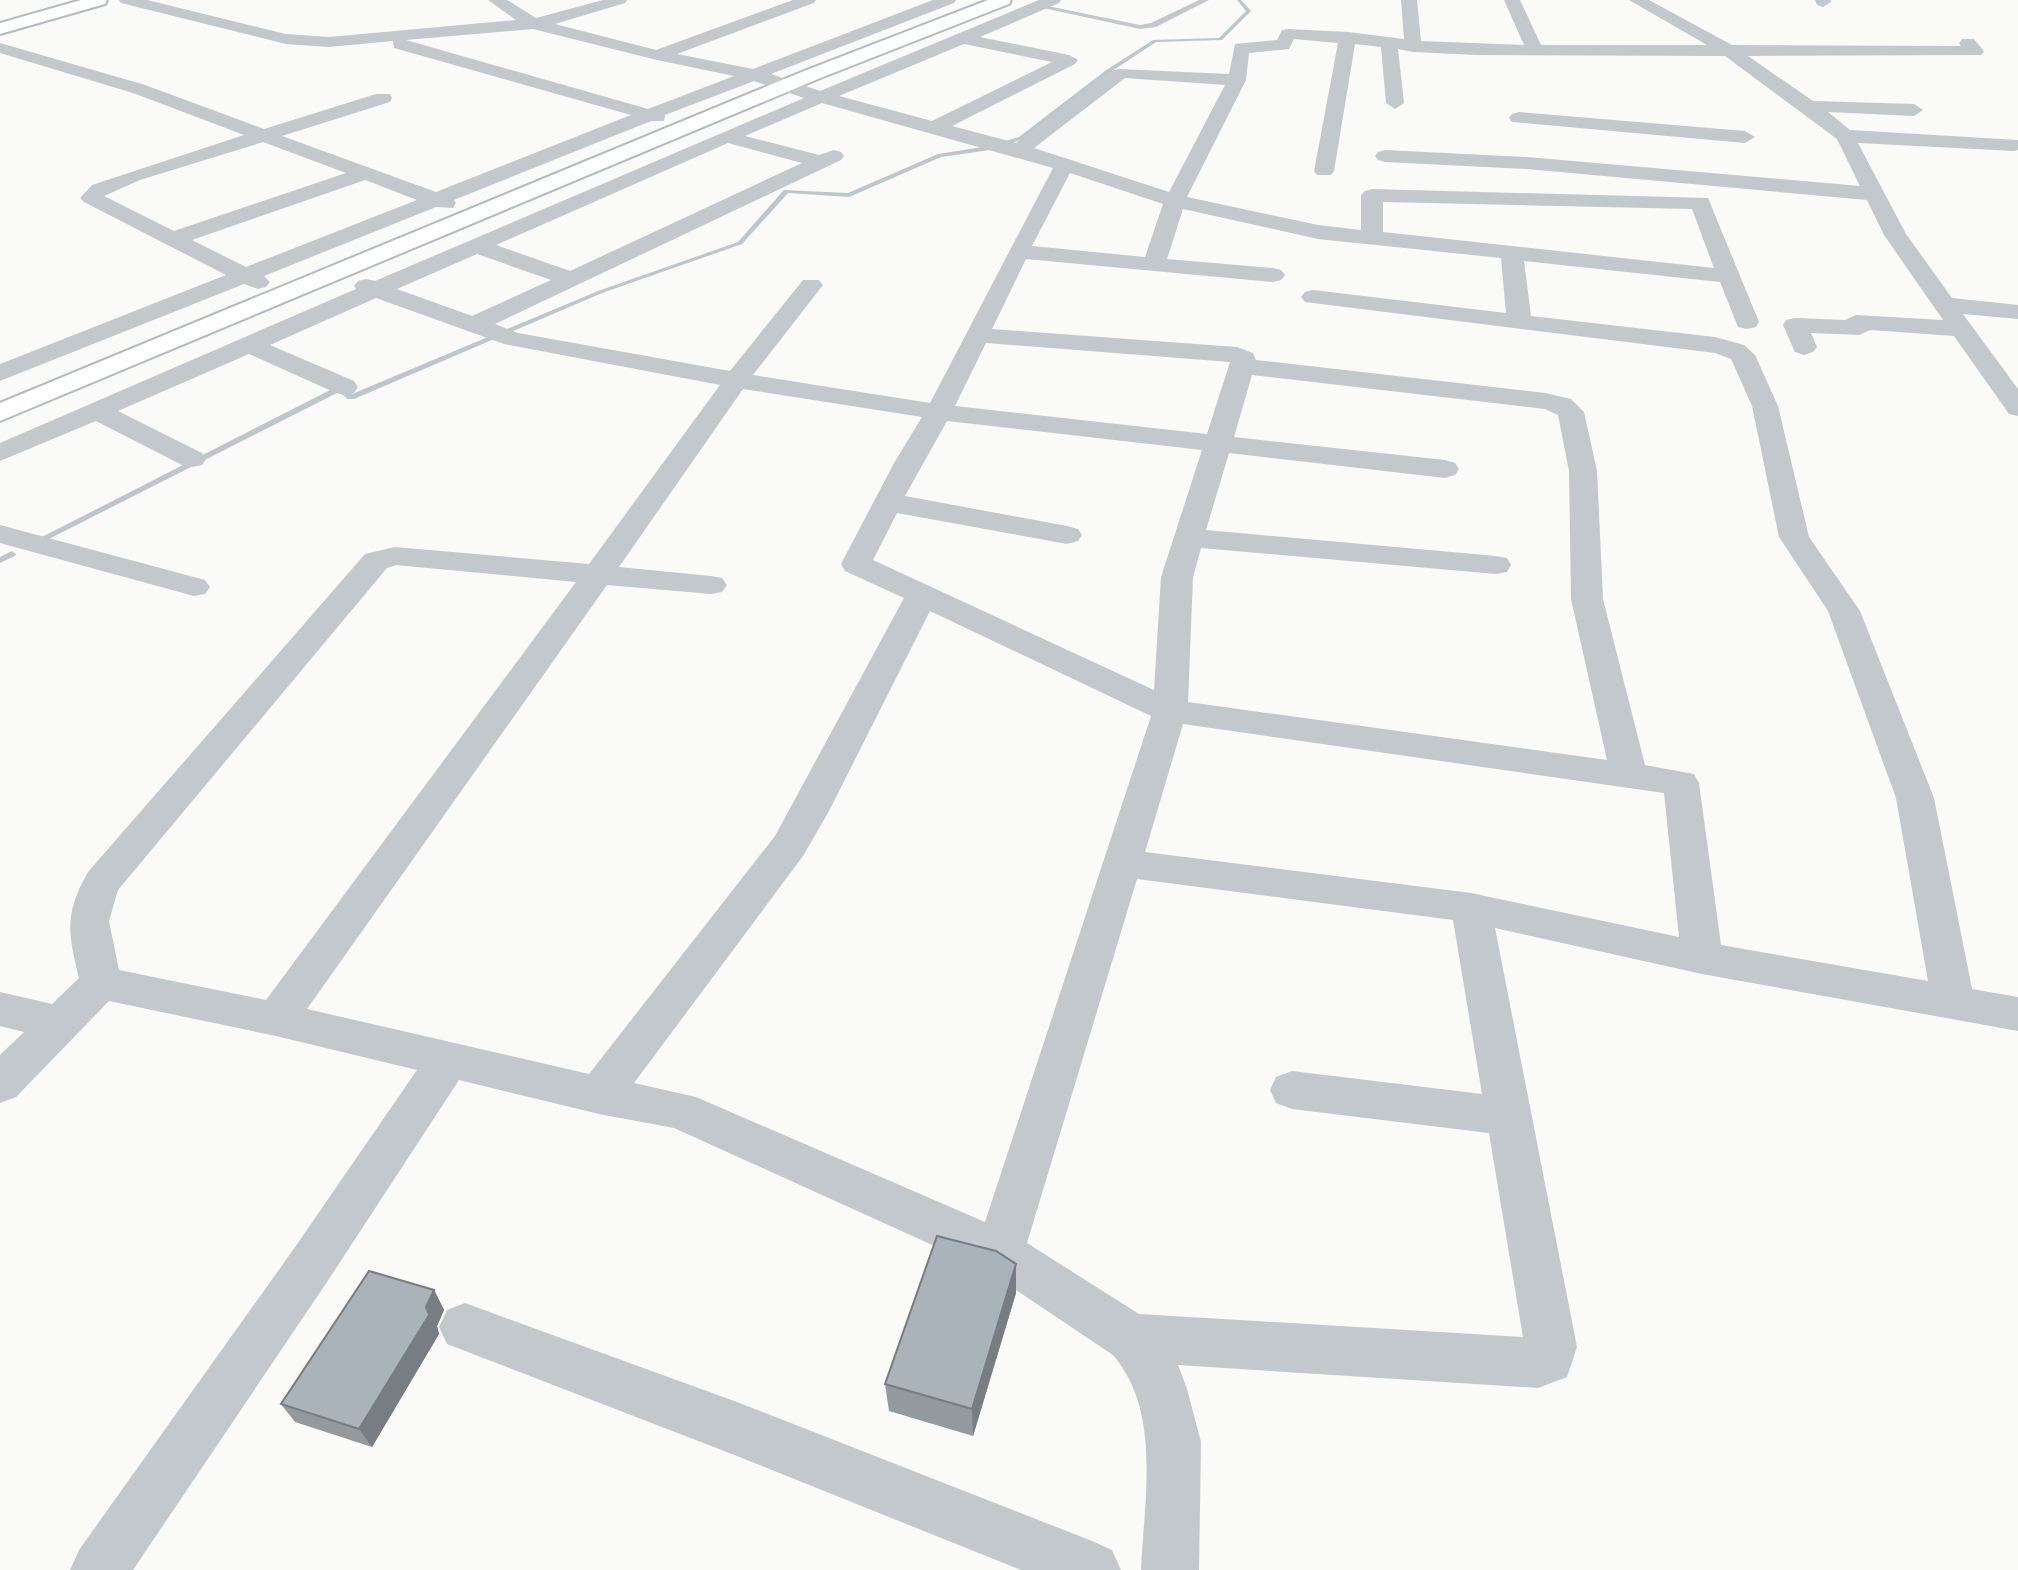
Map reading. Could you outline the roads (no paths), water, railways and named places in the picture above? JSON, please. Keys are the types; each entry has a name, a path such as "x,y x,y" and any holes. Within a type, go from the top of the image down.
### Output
{"main road":[{"path":"0,29 99,0"},
{"path":"0,413 784,86 995,3"}],"street":[{"path":"127,0 286,39 329,42 533,24 567,17 620,0"},
{"path":"496,0 533,24 657,55 752,74 820,97 1019,150 1175,201 1318,232 1728,276"},
{"path":"657,55 808,0"},
{"path":"0,373 752,74 948,0"},
{"path":"959,0 995,3"},
{"path":"1409,0 1413,47"},
{"path":"1512,0 1535,50"},
{"path":"1637,0 1730,51 1845,135 1895,235 2018,408"},
{"path":"0,453 726,137 1045,3"},
{"path":"1154,264 1175,201 1237,80 1241,48 1283,45 1288,34 1348,37 1413,47 1535,50 1975,51 1968,43"},
{"path":"933,128 1069,62 961,37"},
{"path":"1324,171 1348,37"},
{"path":"384,39 688,126"},
{"path":"1389,43 1395,103"},
{"path":"0,48 139,89 476,214"},
{"path":"1756,70 1797,71"},
{"path":"1019,150 1114,76 1124,74 1237,80"},
{"path":"284,293 244,276 91,198 99,189 133,176 383,98"},
{"path":"1808,106 1914,110"},
{"path":"1519,118 1745,137"},
{"path":"1627,128 1636,174"},
{"path":"1845,135 2014,145"},
{"path":"493,332 570,279 828,159 726,137"},
{"path":"1388,195 1385,147 1636,174 1874,194"},
{"path":"1065,164 939,412 856,564 1170,711 1681,783 1702,958"},
{"path":"173,240 366,173"},
{"path":"1372,238 1372,195 1726,205"},
{"path":"1700,203 1747,322"},
{"path":"1859,215 1886,217"},
{"path":"477,246 570,279"},
{"path":"1018,252 1273,275"},
{"path":"1512,253 1519,321"},
{"path":"337,272 376,291 493,332 736,380 939,412 1445,469"},
{"path":"276,1019 736,380 811,285"},
{"path":"1313,297 1715,345 1735,350 1742,355 1765,406 1794,537 1844,611 1914,798 1953,1002"},
{"path":"1945,306 2018,312"},
{"path":"1804,347 1796,325 1859,328 1856,322 1962,329"},
{"path":"977,335 1237,355 1244,358 1177,578 1170,711 1000,1252"},
{"path":"250,345 345,387"},
{"path":"1241,366 1545,401 1562,405 1571,412 1583,471 1587,598 1629,776"},
{"path":"97,411 192,458"},
{"path":"888,502 1067,536"},
{"path":"0,534 194,587"},
{"path":"1190,538 1496,565"},
{"path":"101,983 88,920 93,899 102,882 376,561 395,556 711,585"},
{"path":"599,1095 789,846 810,811 921,596"},
{"path":"1122,863 1471,908 1702,958 1953,1002 2016,1023"},
{"path":"1130,1338 1538,1363 1549,1359 1551,1347 1471,908"},
{"path":"101,983 276,1019 599,1095 681,1110 1000,1252 1130,1338 1149,1358 1161,1389 1174,1442 1170,1570"},
{"path":"0,1084 101,983"},
{"path":"0,1009 59,1023"},
{"path":"99,1570 310,1266 448,1060"},
{"path":"1292,1090 1509,1116"},
{"path":"466,1327 737,1429 1092,1570"}],"lane":[{"path":"1045,3 1140,27 1153,25 1205,0"}],"waterway":[{"path":"42,539 339,389 351,397 600,292 740,243 786,191 849,195 940,155 990,148 1021,138 1107,72 1155,41 1220,39 1249,11 1239,0"},
{"path":"0,560 12,554"}]}
